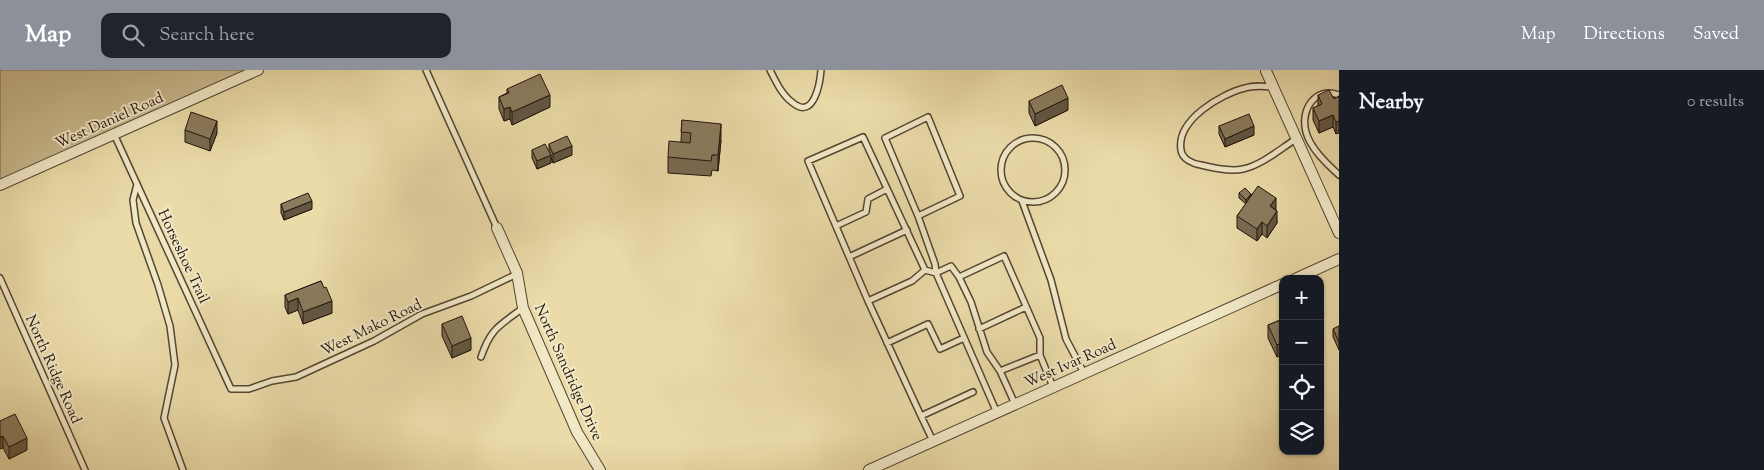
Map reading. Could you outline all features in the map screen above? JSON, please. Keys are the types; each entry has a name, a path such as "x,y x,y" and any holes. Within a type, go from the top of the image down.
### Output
{"street":[{"name":"West Daniel Road","path":"0,185 258,70"},
{"path":"1266,70 1339,233"},
{"name":"North Sandridge Drive","path":"496,228 517,273 523,308 577,432 600,470"},
{"path":"1304,275 1339,259"},
{"name":"West Ivar Road","path":"869,470 1279,286"}],"lane":[{"path":"426,70 496,228"},
{"path":"770,70 780,89 791,102 796,106 803,107 810,105 815,100 821,79 821,70"},
{"path":"1274,87 1257,86 1245,88 1221,97 1205,108 1193,118 1183,135 1181,151 1186,159 1196,164 1214,168 1242,169 1261,161 1297,138"},
{"path":"1339,95 1333,93 1322,94 1314,98 1304,114 1306,132 1314,148 1339,175"},
{"path":"918,216 960,196 928,117 885,138 918,216 935,264 936,273 997,412"},
{"name":"Horseshoe Trail","path":"114,134 231,389"},
{"path":"933,441 848,257 808,161 863,137 925,270 936,273 951,266 959,277 971,302 987,352 1000,371 1015,404"},
{"path":"1022,201 1038,202 1048,199 1057,192 1063,183 1066,172 1060,151 1042,139 1022,140 1013,146 1006,153 1001,173 1009,192 1022,201 1051,280 1066,338 1084,373"},
{"path":"137,184 133,200 136,224 158,285 170,326 175,365 164,418 183,470"},
{"path":"836,226 866,212 868,199 887,189"},
{"path":"848,257 906,230"},
{"path":"959,277 1004,256 1040,338 1040,355 1053,387"},
{"path":"868,301 912,280 925,270"},
{"name":"West Mako Road","path":"231,389 250,389 272,381 296,377 374,341 422,314 471,296 517,273"},
{"name":"North Ridge Road","path":"0,278 85,470"},
{"path":"979,328 1026,307"},
{"path":"481,357 494,329 523,308"},
{"path":"887,343 928,324 940,349 964,338"},
{"path":"1000,371 1040,355"},
{"path":"921,416 973,392"}],"shaded area":[{"path":"0,70 245,70 0,180"}],"building":[{"path":"540,74 550,95 512,112 510,107 504,109 499,97 509,93 507,89"},
{"path":"1062,85 1068,98 1035,114 1029,101"},
{"path":"1329,90 1334,99 1339,96 1339,121 1336,122 1333,115 1319,121 1313,108 1322,104 1318,95"},
{"path":"191,112 217,121 210,139 185,130"},
{"path":"1249,114 1254,126 1225,139 1219,126"},
{"path":"682,120 721,124 718,155 712,155 711,161 668,157 669,141 690,143 691,133 681,132"},
{"path":"567,136 572,146 553,154 549,144"},
{"path":"545,144 551,155 537,161 532,150"},
{"path":"1258,186 1276,198 1270,206 1277,211 1267,226 1262,222 1257,229 1237,216"},
{"path":"1245,188 1251,194 1246,200 1239,193"},
{"path":"308,193 312,201 284,212 281,204"},
{"path":"321,281 332,301 303,312 298,298 288,302 285,295"},
{"path":"462,316 471,338 452,346 442,324"},
{"path":"1279,321 1279,344 1277,345 1268,325"},
{"path":"1339,326 1339,342 1333,329"},
{"path":"15,414 27,438 9,447 3,436 0,437 0,421"}]}
